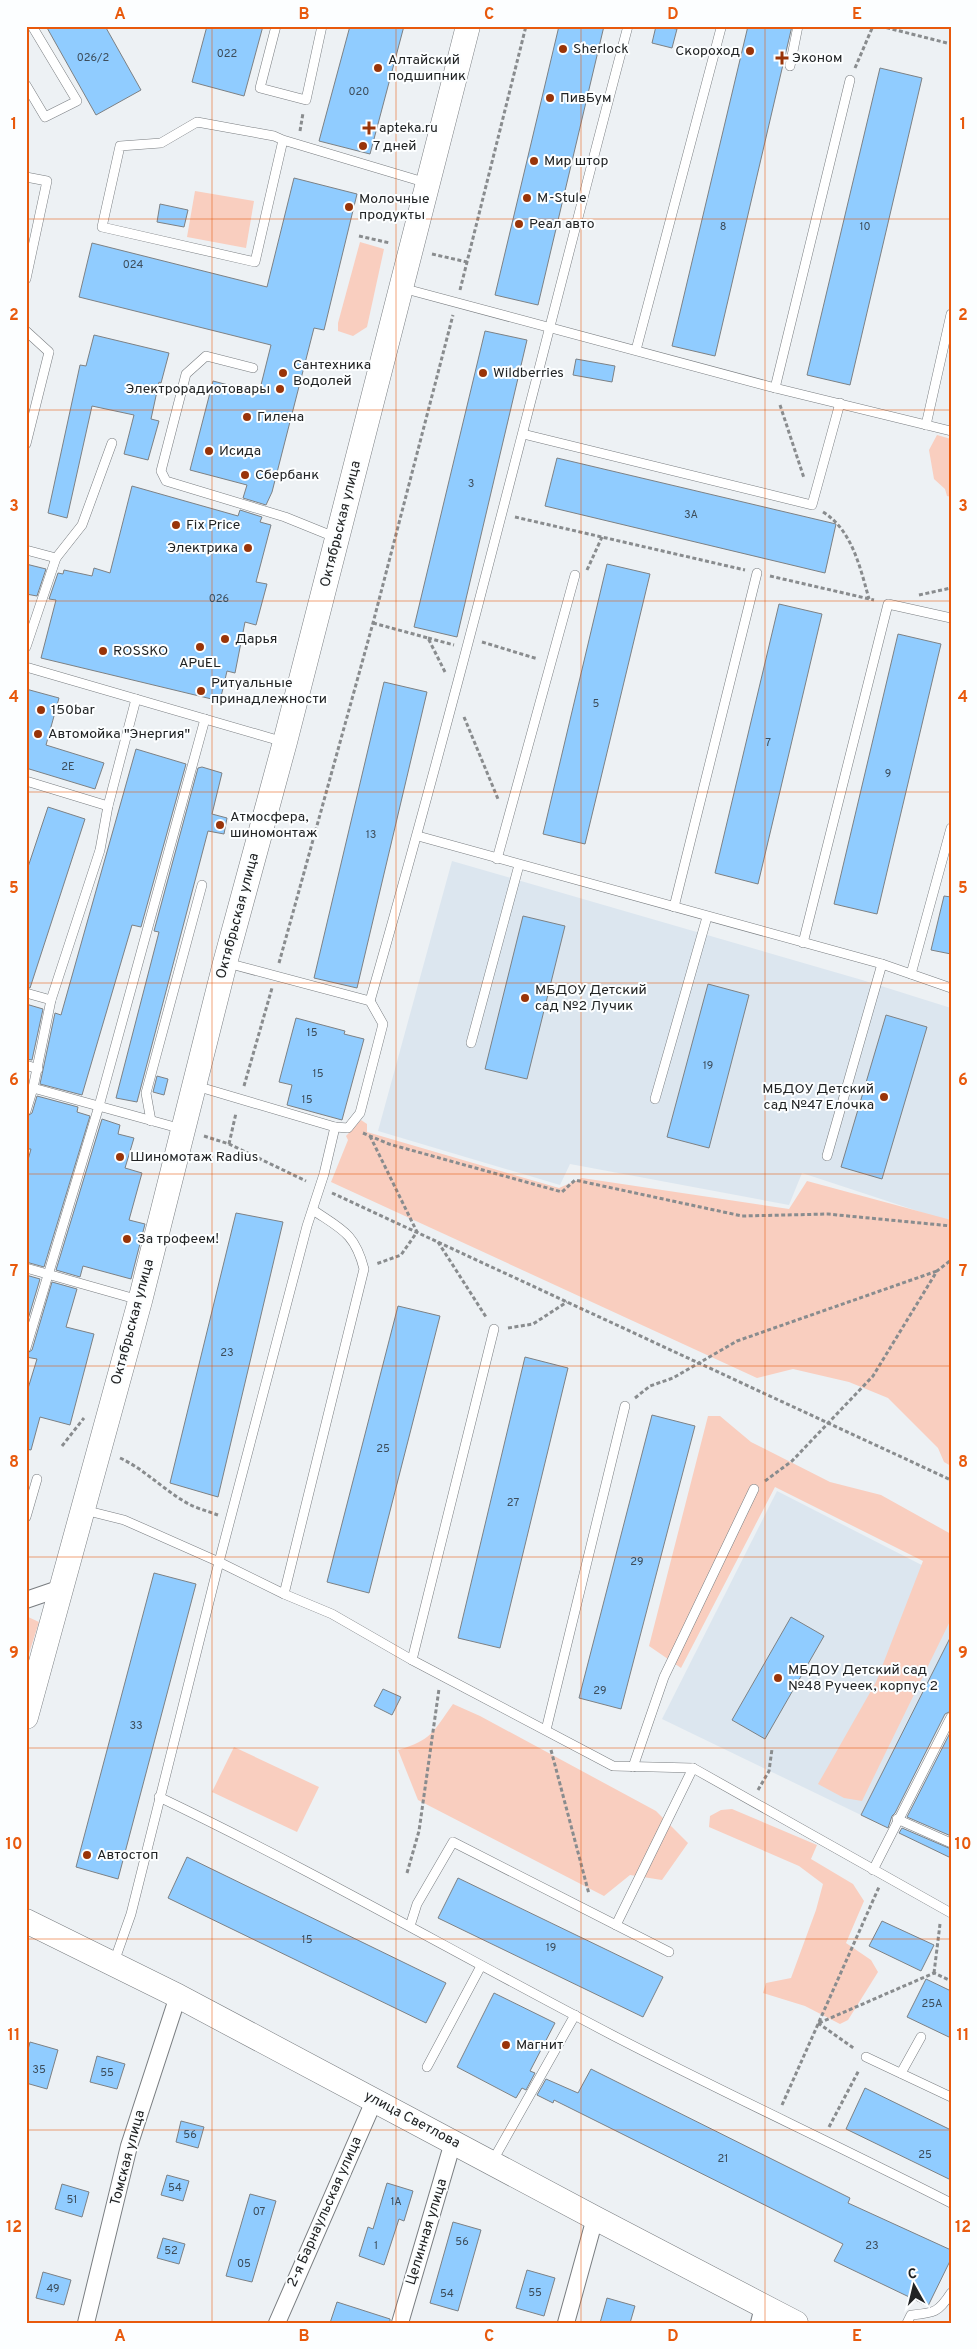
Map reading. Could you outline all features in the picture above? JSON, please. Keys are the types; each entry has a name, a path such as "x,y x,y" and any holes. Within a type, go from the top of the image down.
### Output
{"main road":[{"name":"Октябрьская улица","path":"26,1717 140,1301 225,963 285,742 430,184 468,26"},
{"name":"улица Светлова","path":"26,1921 114,1962 454,2142 595,2218 761,2315 796,2323"}],"street":[{"path":"26,1600 61,1588"},
{"name":"Томская улица","path":"86,2323 129,2146 178,1996"},
{"name":"2-я Барнаульская улица","path":"277,2323 374,2100"},
{"name":"Целинная улица","path":"400,2323 454,2142"},
{"path":"566,2323 595,2218"}],"lane":[{"path":"26,85 45,117 77,101 32,26"},
{"path":"276,26 260,88 306,100 322,26"},
{"path":"370,1001 418,836 502,514 548,328 628,26"},
{"path":"790,66 798,26"},
{"path":"636,350 721,28"},
{"path":"775,388 850,80"},
{"path":"283,140 255,262 102,227 120,146 160,143 196,122 274,136 430,184"},
{"path":"26,177 47,181 26,279"},
{"path":"402,288 775,388 951,431"},
{"path":"926,425 951,314"},
{"path":"26,332 49,352 26,444"},
{"path":"253,368 206,356 186,374 161,471 166,481 285,517 338,538"},
{"path":"522,434 812,505 840,403"},
{"path":"26,647 56,558 82,525 112,443"},
{"path":"26,550 56,558"},
{"path":"674,907 757,573"},
{"path":"498,859 575,575"},
{"path":"803,943 888,604 951,618"},
{"path":"26,667 285,742"},
{"path":"26,1111 38,1069 51,1000 100,850 108,806 136,699"},
{"path":"26,1348 99,1106 205,719"},
{"path":"26,781 108,806"},
{"path":"911,974 951,828"},
{"path":"418,836 882,964 951,988"},
{"path":"471,1043 519,865"},
{"path":"151,1121 146,1093 202,885"},
{"path":"655,1098 708,917"},
{"path":"194,1086 334,1127 348,1128 360,1113 383,1024 370,1001 225,963"},
{"path":"827,1156 882,964"},
{"path":"26,993 51,1000"},
{"path":"26,1065 38,1069"},
{"path":"33,1088 182,1129"},
{"path":"114,1962 131,1914 230,1519 320,1187 334,1127"},
{"path":"284,1594 364,1269 359,1250 347,1232 313,1210"},
{"path":"26,1268 140,1301"},
{"path":"412,1660 494,1330"},
{"path":"546,1730 625,1406"},
{"path":"26,1517 37,1479"},
{"path":"633,1767 664,1677 754,1489"},
{"path":"83,1510 124,1520 219,1562 284,1594 332,1614 412,1660 613,1766 693,1768 947,1911"},
{"path":"873,1870 951,1717"},
{"path":"616,1925 693,1768"},
{"path":"160,1797 410,1926 575,2015 951,2203"},
{"path":"898,1819 951,1843"},
{"path":"410,1926 417,1904 453,1842 669,1952"},
{"path":"427,2067 481,1966"},
{"path":"492,2163 575,2015"},
{"path":"901,2073 921,2038"},
{"path":"866,2057 951,2097"},
{"path":"907,2323 911,2315 933,2313 941,2308 951,2292"}],"path":[{"path":"229,1144 373,623 457,302 526,26"},
{"path":"850,80 873,26"},
{"path":"880,26 951,44"},
{"path":"297,144 306,100"},
{"path":"775,388 812,505 834,519 856,554 869,599"},
{"path":"502,514 888,604"},
{"path":"575,575 589,569 602,537"},
{"path":"428,638 466,649"},
{"path":"469,639 551,663"},
{"path":"348,1128 389,1144 562,1192 575,1180 742,1216 828,1214 951,1226"},
{"path":"182,1129 229,1144 951,1480"},
{"path":"370,1136 417,1232"},
{"path":"364,1269 400,1256 417,1232"},
{"path":"438,1242 494,1330 533,1324 567,1302"},
{"path":"625,1406 650,1386 673,1378 737,1341 937,1271 951,1260"},
{"path":"754,1489 792,1461 873,1376 937,1271"},
{"path":"62,1446 86,1415"},
{"path":"100,1448 139,1466 159,1483 194,1506 230,1519"},
{"path":"407,1873 419,1832 441,1675"},
{"path":"546,1730 594,1914"},
{"path":"752,1801 769,1771 772,1748"},
{"path":"776,2117 884,1876"},
{"path":"934,1973 947,1911"},
{"path":"818,2023 934,1973 951,1981"},
{"path":"818,2023 866,2057 823,2138"}],"shaded area":[{"path":"195,191 254,201 246,248 187,237"},
{"path":"360,242 384,249 367,327 353,336 338,331 338,323"},
{"path":"937,435 951,439 951,497 947,496 945,489 934,479 929,450"},
{"path":"452,861 862,980 951,1008 951,1222 802,1173 789,1205 570,1164 560,1185 378,1131"},
{"path":"361,1120 367,1124 367,1132 559,1188 582,1178 789,1209 807,1181 951,1220 951,1466 944,1462 938,1448 888,1398 849,1382 793,1369 757,1378 331,1182 348,1140 346,1136"},
{"path":"708,1416 720,1416 751,1442 830,1482 881,1495 951,1534 951,1619 862,1801 844,1798 818,1784 876,1682 923,1561 775,1487 681,1668 649,1646"},
{"path":"777,1491 951,1580 951,1636 861,1815 662,1719"},
{"path":"26,1616 39,1622 26,1663"},
{"path":"453,1704 480,1716 656,1811 688,1843 662,1880 630,1875 604,1896 418,1800 398,1750 418,1743 431,1734"},
{"path":"234,1747 319,1787 297,1832 212,1792"},
{"path":"732,1809 817,1845 811,1859 853,1884 864,1901 846,1943 871,1960 878,1972 848,2020 840,2024 805,2006 763,1993 766,1983 791,1978 816,1910 823,1884 799,1866 709,1827 710,1816 721,1810"}],"building":[{"path":"46,26 105,26 141,90 96,115"},
{"path":"207,26 263,26 244,96 192,82"},
{"path":"350,26 404,26 370,154 319,141"},
{"path":"559,26 604,26 538,305 495,295"},
{"path":"656,26 677,29 672,48 652,43"},
{"path":"748,26 792,26 715,356 672,346"},
{"path":"880,68 922,78 850,385 807,375"},
{"path":"294,178 357,194 324,330 314,328 272,492 266,505 243,498 247,485 190,470 213,381 259,393 271,345 79,297 92,243 267,287"},
{"path":"160,204 188,210 184,227 157,222"},
{"path":"485,331 527,340 457,637 414,627"},
{"path":"94,335 169,353 161,383 159,382 151,419 159,421 148,460 124,454 134,415 92,406 67,518 48,513 80,365 86,366"},
{"path":"576,359 615,366 612,382 573,375"},
{"path":"557,458 836,524 825,573 545,506"},
{"path":"132,486 238,516 240,510 262,517 260,522 271,525 256,582 267,584 256,625 245,622 235,673 227,671 220,701 41,658 56,600 49,599 58,573 63,574 64,570 92,576 94,568 110,573"},
{"path":"26,564 46,569 37,596 26,594"},
{"path":"607,564 650,574 585,844 543,834"},
{"path":"779,604 822,614 758,884 715,873"},
{"path":"898,634 941,644 877,914 834,904"},
{"path":"384,682 427,692 357,988 314,978"},
{"path":"26,689 59,698 46,745 104,763 95,789 26,768"},
{"path":"136,749 186,764 141,927 132,925 82,1095 40,1084 55,1013 61,1015"},
{"path":"202,767 222,773 212,814 227,818 224,834 208,831 137,1102 116,1098 159,932 154,931 198,768"},
{"path":"48,807 85,819 30,988 26,987 26,873"},
{"path":"944,896 951,897 951,954 931,950"},
{"name":"МБДОУ Детский сад №2 Лучик","path":"523,916 565,926 527,1079 485,1069"},
{"path":"708,984 749,995 709,1148 667,1137"},
{"path":"26,1004 43,1009 32,1060 26,1059"},
{"name":"МБДОУ Детский сад №47 Елочка","path":"886,1015 927,1027 882,1179 841,1167"},
{"path":"296,1018 345,1031 344,1034 364,1039 342,1120 287,1105 292,1085 279,1082"},
{"path":"157,1076 168,1079 164,1095 153,1092"},
{"path":"37,1096 78,1107 77,1112 90,1116 44,1267 26,1262 26,1167 31,1149 26,1149 26,1117 32,1113"},
{"path":"102,1119 120,1125 118,1134 134,1138 125,1168 142,1173 129,1220 145,1224 131,1279 83,1266 80,1277 56,1270"},
{"path":"236,1213 283,1222 218,1497 170,1483"},
{"path":"26,1275 40,1279 26,1326"},
{"path":"52,1282 77,1289 66,1327 94,1334 70,1425 40,1417 31,1450 26,1449 26,1395 37,1359 26,1357 26,1354 32,1350"},
{"path":"398,1306 440,1316 369,1593 327,1582"},
{"path":"525,1357 568,1368 500,1648 458,1638"},
{"path":"652,1415 695,1426 621,1709 579,1698"},
{"path":"154,1573 196,1584 118,1879 76,1867"},
{"name":"МБДОУ Детский сад №48 Ручеек, корпус 2","path":"791,1617 824,1636 765,1739 732,1720"},
{"path":"951,1636 951,1711 945,1714 892,1816 888,1828 861,1815"},
{"path":"383,1689 401,1697 392,1715 374,1706"},
{"path":"951,1731 951,1836 907,1817"},
{"path":"902,1828 951,1849 951,1858 899,1833"},
{"path":"187,1857 446,1983 426,2023 168,1898"},
{"path":"458,1878 663,1977 643,2017 438,1918"},
{"path":"882,1921 934,1945 921,1971 869,1946"},
{"path":"926,1979 951,1991 951,2038 907,2017"},
{"name":"Магнит","path":"494,1993 555,2023 530,2071 535,2073 526,2090 522,2088 516,2098 457,2067"},
{"path":"30,2042 58,2050 47,2089 26,2083 26,2057"},
{"path":"97,2056 125,2064 117,2089 90,2082"},
{"path":"591,2069 850,2198 848,2203 951,2250 951,2259 928,2306 834,2261 843,2244 554,2100 553,2103 537,2095 546,2079 578,2093"},
{"path":"865,2088 951,2130 951,2180 846,2129"},
{"path":"181,2121 204,2127 198,2148 176,2142"},
{"path":"167,2175 189,2181 183,2201 161,2195"},
{"path":"387,2183 413,2191 404,2221 399,2219 384,2265 359,2256 368,2227 373,2229"},
{"path":"62,2184 89,2192 82,2217 55,2209"},
{"path":"250,2194 276,2201 252,2282 226,2276"},
{"path":"453,2222 481,2230 458,2311 430,2303"},
{"path":"163,2238 185,2244 179,2264 157,2258"},
{"path":"527,2270 555,2278 544,2316 516,2308"},
{"path":"43,2272 71,2280 64,2305 36,2298"},
{"path":"607,2298 635,2306 630,2323 600,2323"},
{"path":"337,2302 390,2319 390,2323 330,2323"}],"place":[{"name":"Sherlock","path":"563,49"},
{"name":"Скороход","path":"750,51"},
{"name":"Эконом","path":"782,58"},
{"name":"Алтайский подшипник","path":"378,68"},
{"name":"ПивБум","path":"550,98"},
{"name":"apteka.ru","path":"369,128"},
{"name":"7 дней","path":"363,146"},
{"name":"Мир штор","path":"534,161"},
{"name":"M-Stule","path":"527,198"},
{"name":"Молочные продукты","path":"349,207"},
{"name":"Реал авто","path":"519,224"},
{"name":"Сантехника Водолей","path":"283,373"},
{"name":"Wildberries","path":"483,373"},
{"name":"Электрорадиотовары","path":"280,389"},
{"name":"Гилена","path":"247,417"},
{"name":"Исида","path":"209,451"},
{"name":"Сбербанк","path":"245,475"},
{"name":"Fix Price","path":"176,525"},
{"name":"Электрика","path":"248,548"},
{"name":"Дарья","path":"225,639"},
{"name":"APuEL","path":"200,647"},
{"name":"ROSSKO","path":"103,651"},
{"name":"Ритуальные принадлежности","path":"201,691"},
{"name":"150bar","path":"41,710"},
{"name":"Автомойка \"Энергия\"","path":"38,734"},
{"name":"Атмосфера, шиномонтаж","path":"220,825"},
{"name":"МБДОУ Детский сад №2 Лучик","path":"525,998"},
{"name":"МБДОУ Детский сад №47 Елочка","path":"884,1097"},
{"name":"Шиномотаж Radius","path":"120,1157"},
{"name":"За трофеем!","path":"127,1239"},
{"name":"МБДОУ Детский сад №48 Ручеек, корпус 2","path":"778,1678"},
{"name":"Автостоп","path":"87,1855"},
{"name":"Магнит","path":"506,2045"}]}
